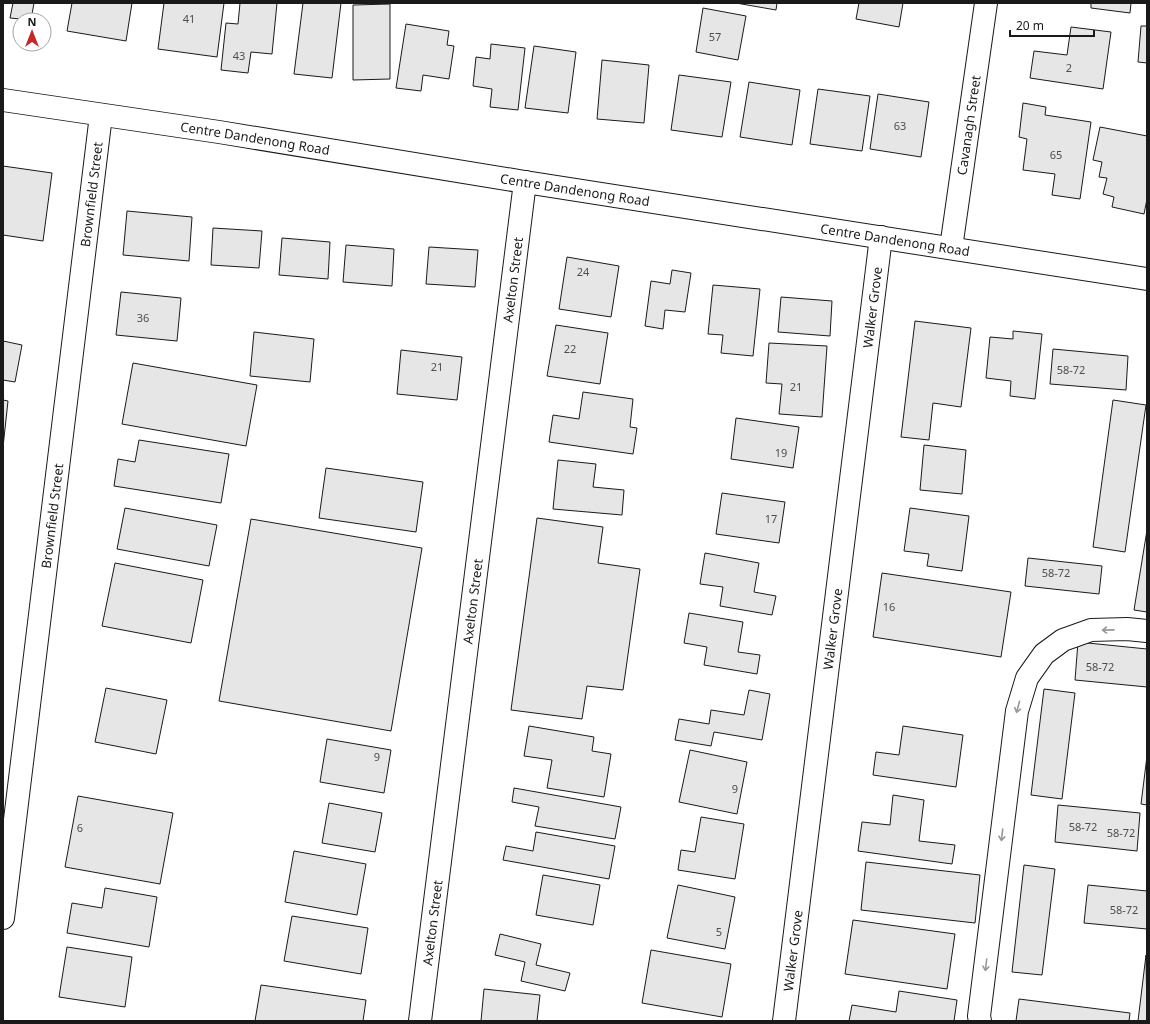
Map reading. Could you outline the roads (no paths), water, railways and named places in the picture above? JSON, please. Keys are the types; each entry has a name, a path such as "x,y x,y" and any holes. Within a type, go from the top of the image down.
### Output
{"street":[{"name":"Cavanagh Street","path":"951,248 986,3"},
{"name":"Centre Dandenong Road","path":"3,100 219,132 525,182 1147,279"},
{"name":"Brownfield Street","path":"3,918 101,115"},
{"name":"Axelton Street","path":"420,1021 525,182"},
{"name":"Walker Grove","path":"784,1021 881,237"},
{"path":"980,1021 980,1009 1017,711 1027,678 1044,654 1063,640 1090,630 1127,629 1147,631"}]}
